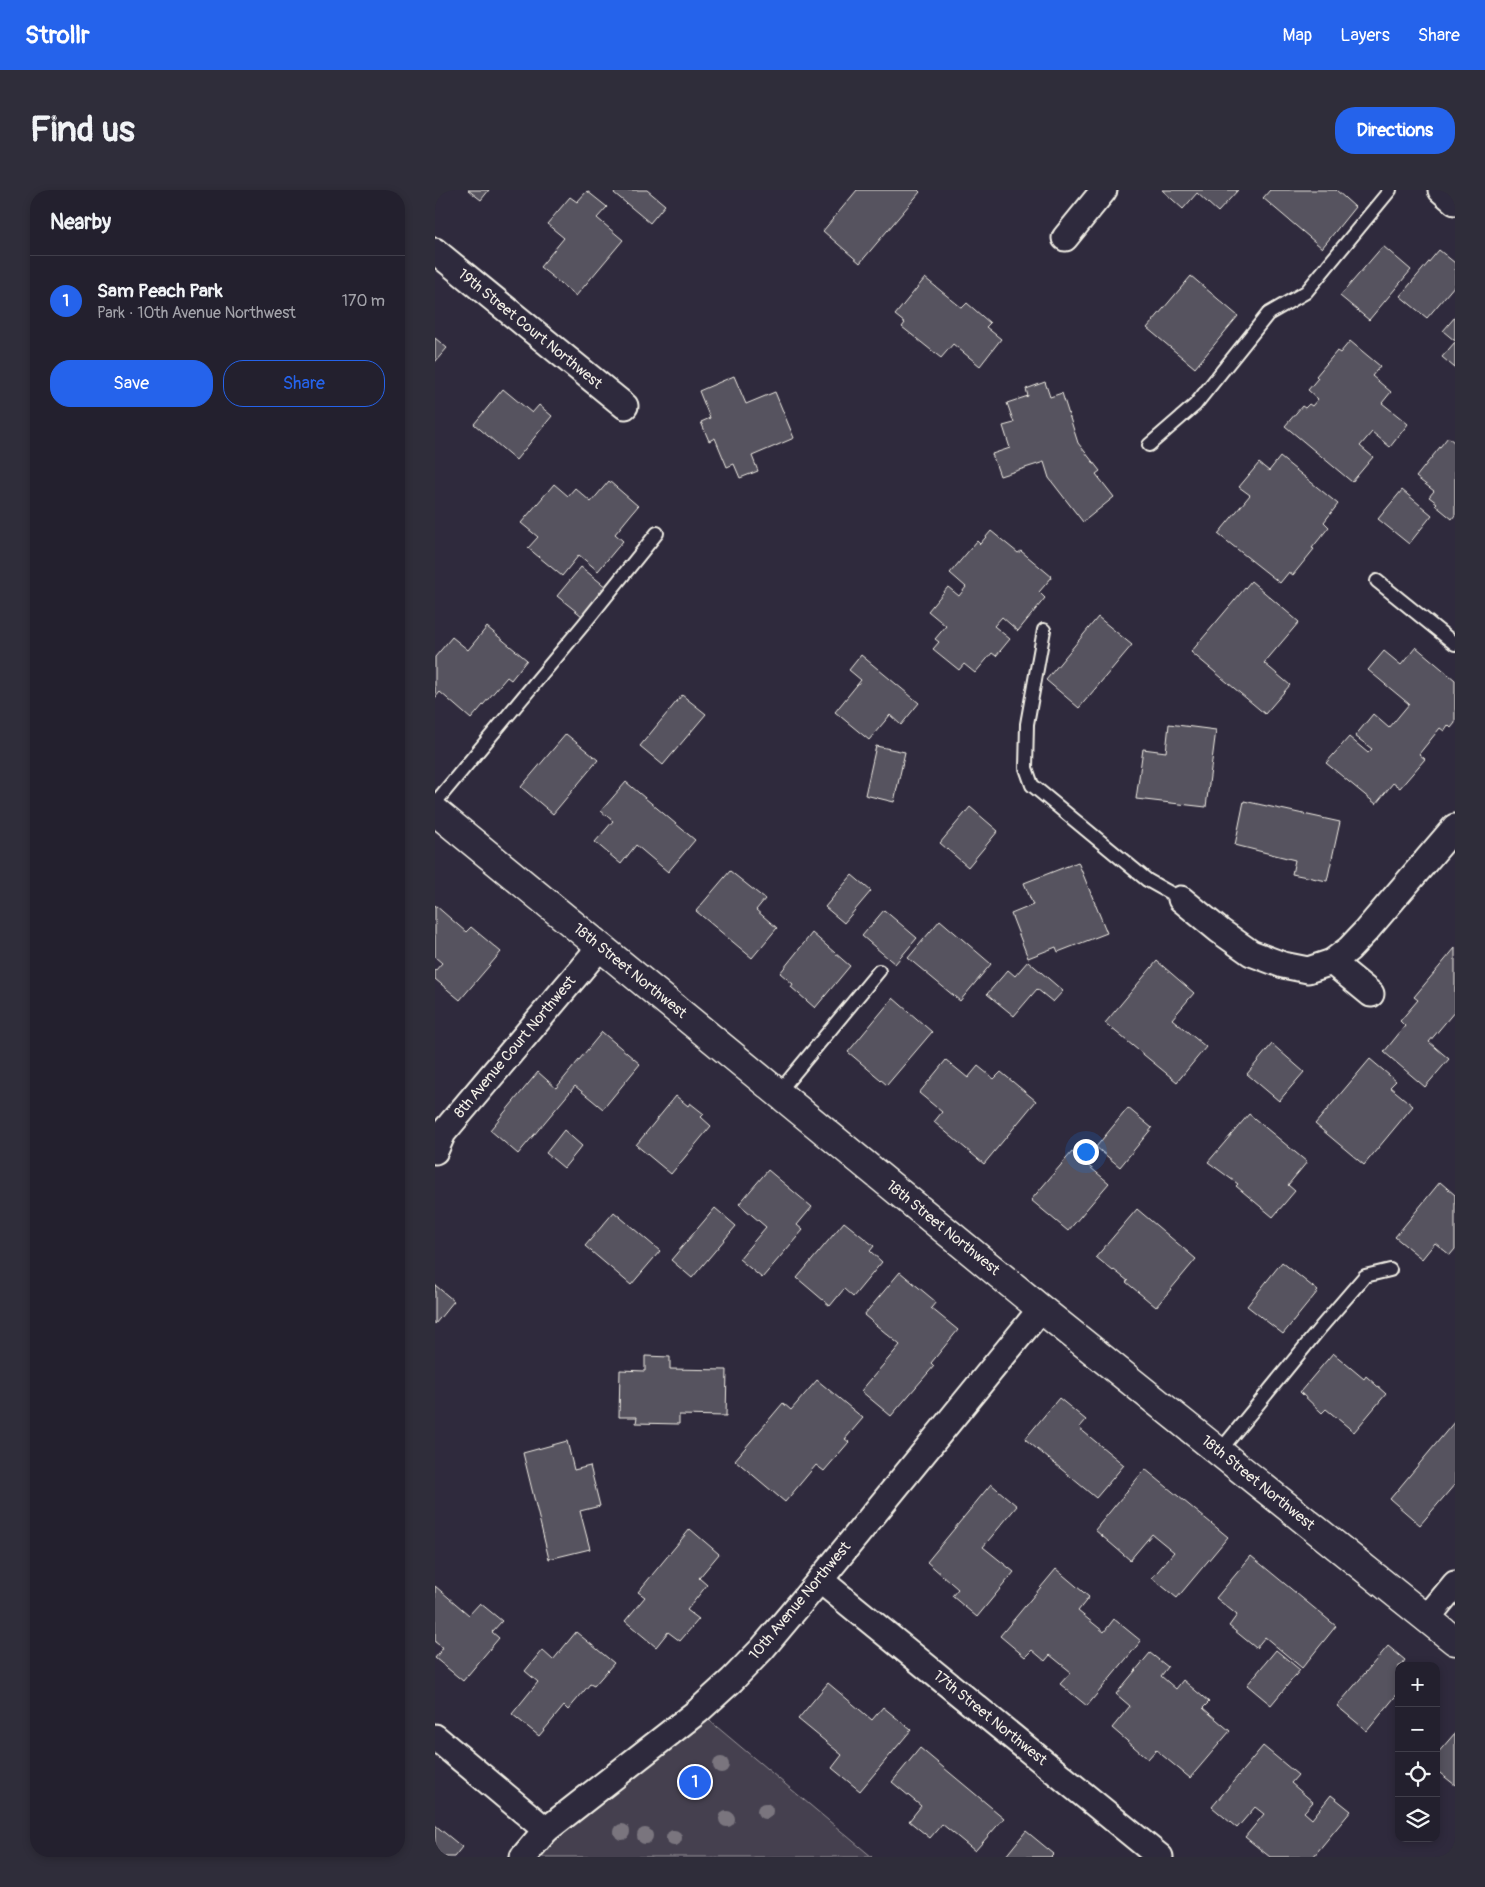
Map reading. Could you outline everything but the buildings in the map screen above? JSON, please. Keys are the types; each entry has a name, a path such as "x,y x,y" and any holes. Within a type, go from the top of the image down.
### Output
{"street":[{"path":"1065,238 1104,190"},
{"path":"1441,190 1455,202"},
{"name":"19th Street Court Northwest","path":"435,251 625,406"},
{"name":"18th Street Northwest","path":"435,811 1041,1308 1455,1641"},
{"path":"1181,899 1241,946 1272,962 1308,970 1332,962 1349,949 1455,827"},
{"name":"8th Avenue Court Northwest","path":"435,1151 443,1133 600,947"},
{"path":"1332,962 1371,994"},
{"name":"10th Avenue Northwest","path":"523,1857 545,1830 594,1794 621,1770 673,1731 715,1696 762,1649 1041,1308"},
{"name":"17th Street Northwest","path":"820,1580 1160,1857"},
{"path":"1427,1618 1455,1584"},
{"path":"435,1737 545,1830"}],"lane":[{"path":"1149,445 1195,405 1268,314 1306,292 1391,190"},
{"path":"435,803 657,533"},
{"path":"1377,581 1455,644"},
{"path":"1044,630 1027,724 1026,768 1031,786 1147,880 1181,899"},
{"path":"778,1093 879,971"},
{"path":"1219,1452 1365,1276 1390,1270"}],"shaded area":[{"path":"698,1711 872,1857 523,1857"}],"place":[{"name":"Sam Peach Park","path":"695,1782"}]}
